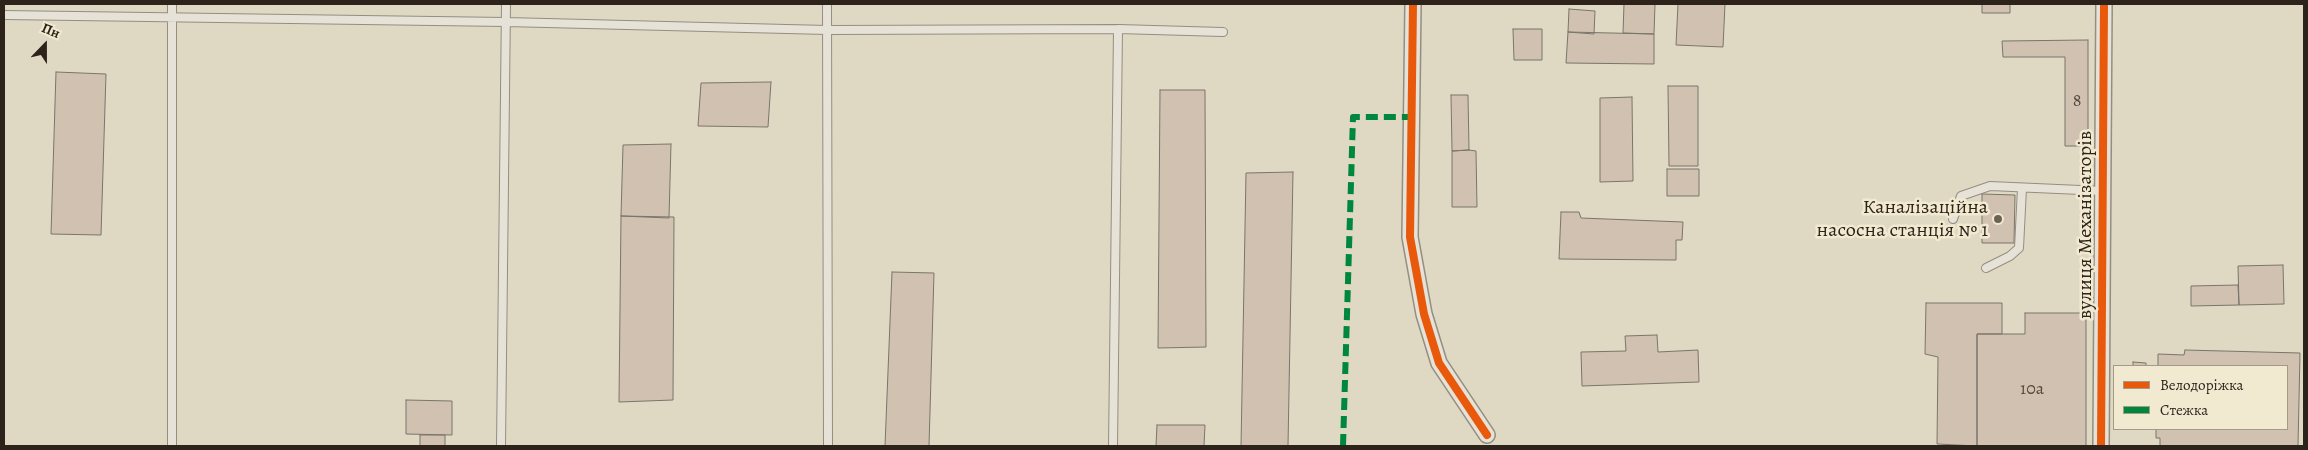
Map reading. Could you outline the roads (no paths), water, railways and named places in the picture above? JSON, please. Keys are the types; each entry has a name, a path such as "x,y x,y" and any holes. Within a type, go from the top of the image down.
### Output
{"street":[{"path":"1413,4 1410,237 1424,314 1439,363 1487,435"},
{"name":"вулиця Механізаторів","path":"2101,446 2104,4"}],"lane":[{"path":"172,4 172,446"},
{"path":"501,446 506,4"},
{"path":"827,4 828,446"},
{"path":"4,15 506,22 827,30 1118,29 1223,32"},
{"path":"1113,446 1118,29"},
{"path":"1953,219 1961,196 1990,186 2103,191"},
{"path":"1986,268 2010,256 2019,248 2022,188"}],"place":[{"name":"Каналізаційна насосна станція № 1","path":"1998,219"}]}
